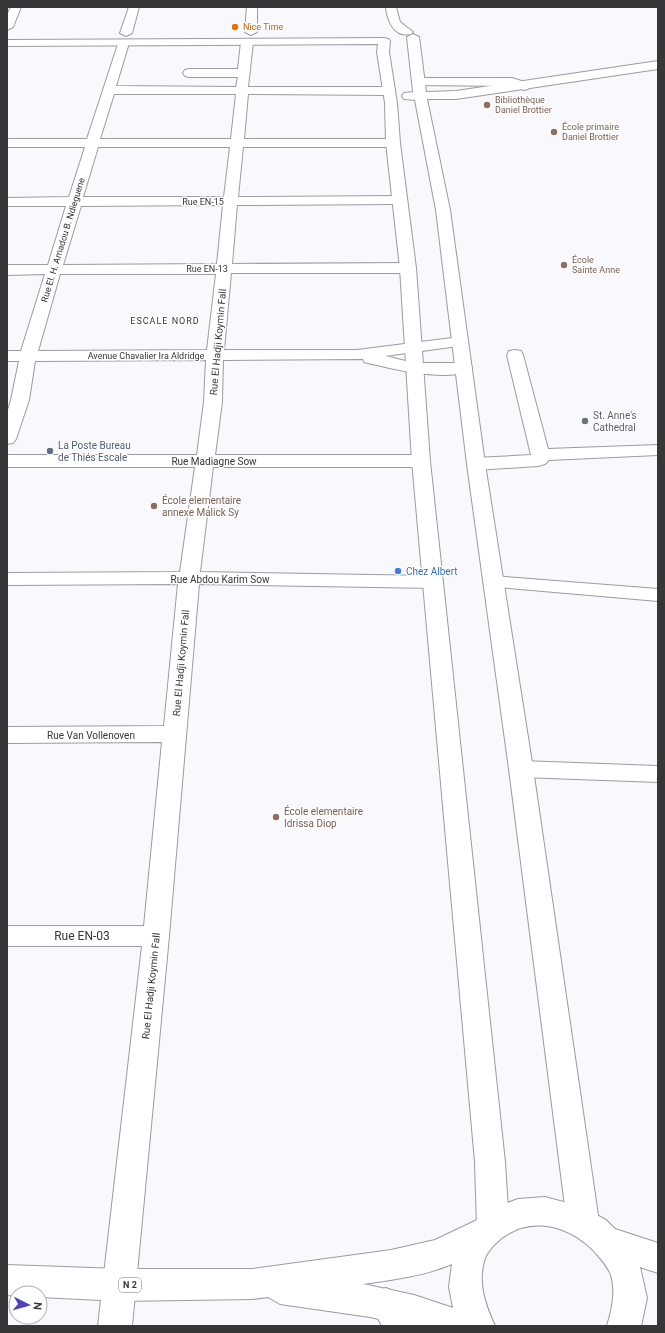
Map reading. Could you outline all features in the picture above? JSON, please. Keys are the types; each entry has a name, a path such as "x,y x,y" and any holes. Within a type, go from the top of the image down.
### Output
{"main road":[{"path":"7,27 16,7"},
{"name":"Rue El. H. Amadou B. Ndieguene","path":"7,438 20,400 28,356 134,7"},
{"name":"Rue El Hadji Koymin Fall","path":"115,1326 156,936 189,578 213,402 215,356 252,7"},
{"path":"391,7 393,22 390,38 383,52 390,97 393,143 408,268 421,461 490,1162 488,1230"},
{"path":"393,22 410,34 443,210 476,464 521,769 583,1222"},
{"path":"7,33 124,38"},
{"path":"7,43 124,38 249,37 390,38 409,40 410,34"},
{"path":"390,38 410,34"},
{"path":"420,93 441,96 456,95 524,86 658,64"},
{"path":"417,70 446,73 456,95"},
{"path":"189,73 244,73"},
{"path":"108,90 242,91 390,97 420,93 450,81 512,82 524,86"},
{"path":"7,143 393,143"},
{"name":"Rue EN-15","path":"7,202 399,200"},
{"name":"Rue EN-13","path":"7,270 408,268"},
{"path":"414,358 460,342"},
{"name":"Avenue Chavalier Ira Aldridge","path":"7,356 357,355 414,358"},
{"path":"476,464 540,459 515,355"},
{"path":"414,358 464,368"},
{"path":"540,455 658,450"},
{"name":"Rue Madiagne Sow","path":"7,461 421,461"},
{"name":"Rue Abdou Karim Sow","path":"7,579 189,578 433,582"},
{"path":"493,582 658,594"},
{"name":"Rue Van Vollenoven","path":"7,735 175,734"},
{"path":"521,769 658,774"},
{"name":"Rue EN-03","path":"7,936 156,936"},
{"path":"478,1326 467,1301 465,1276 470,1253 488,1230 503,1218 529,1210 557,1212 583,1222 610,1242 658,1258"},
{"name":"N 2","path":"7,1280 120,1286 253,1284 391,1265 439,1254 488,1230"},
{"path":"610,1242 624,1265 631,1289 629,1314 624,1326"},
{"name":"N 2","path":"253,1284 328,1294 393,1315 439,1318 457,1326"}],"place":[{"name":"Nice Time","path":"235,27"},
{"name":"Bibliothèque Daniel Brottier","path":"487,105"},
{"name":"École primaire Daniel Brottier","path":"554,132"},
{"name":"École Sainte Anne","path":"564,265"},
{"name":"St. Anne's Cathedral","path":"585,421"},
{"name":"La Poste Bureau de Thiés Escale","path":"50,451"},
{"name":"École elementaire annexe Malick Sy","path":"154,506"},
{"name":"Chez Albert","path":"398,571"},
{"name":"École elementaire Idrissa Diop","path":"276,817"}],"district":[{"name":"ESCALE NORD","path":"165,321"}]}
